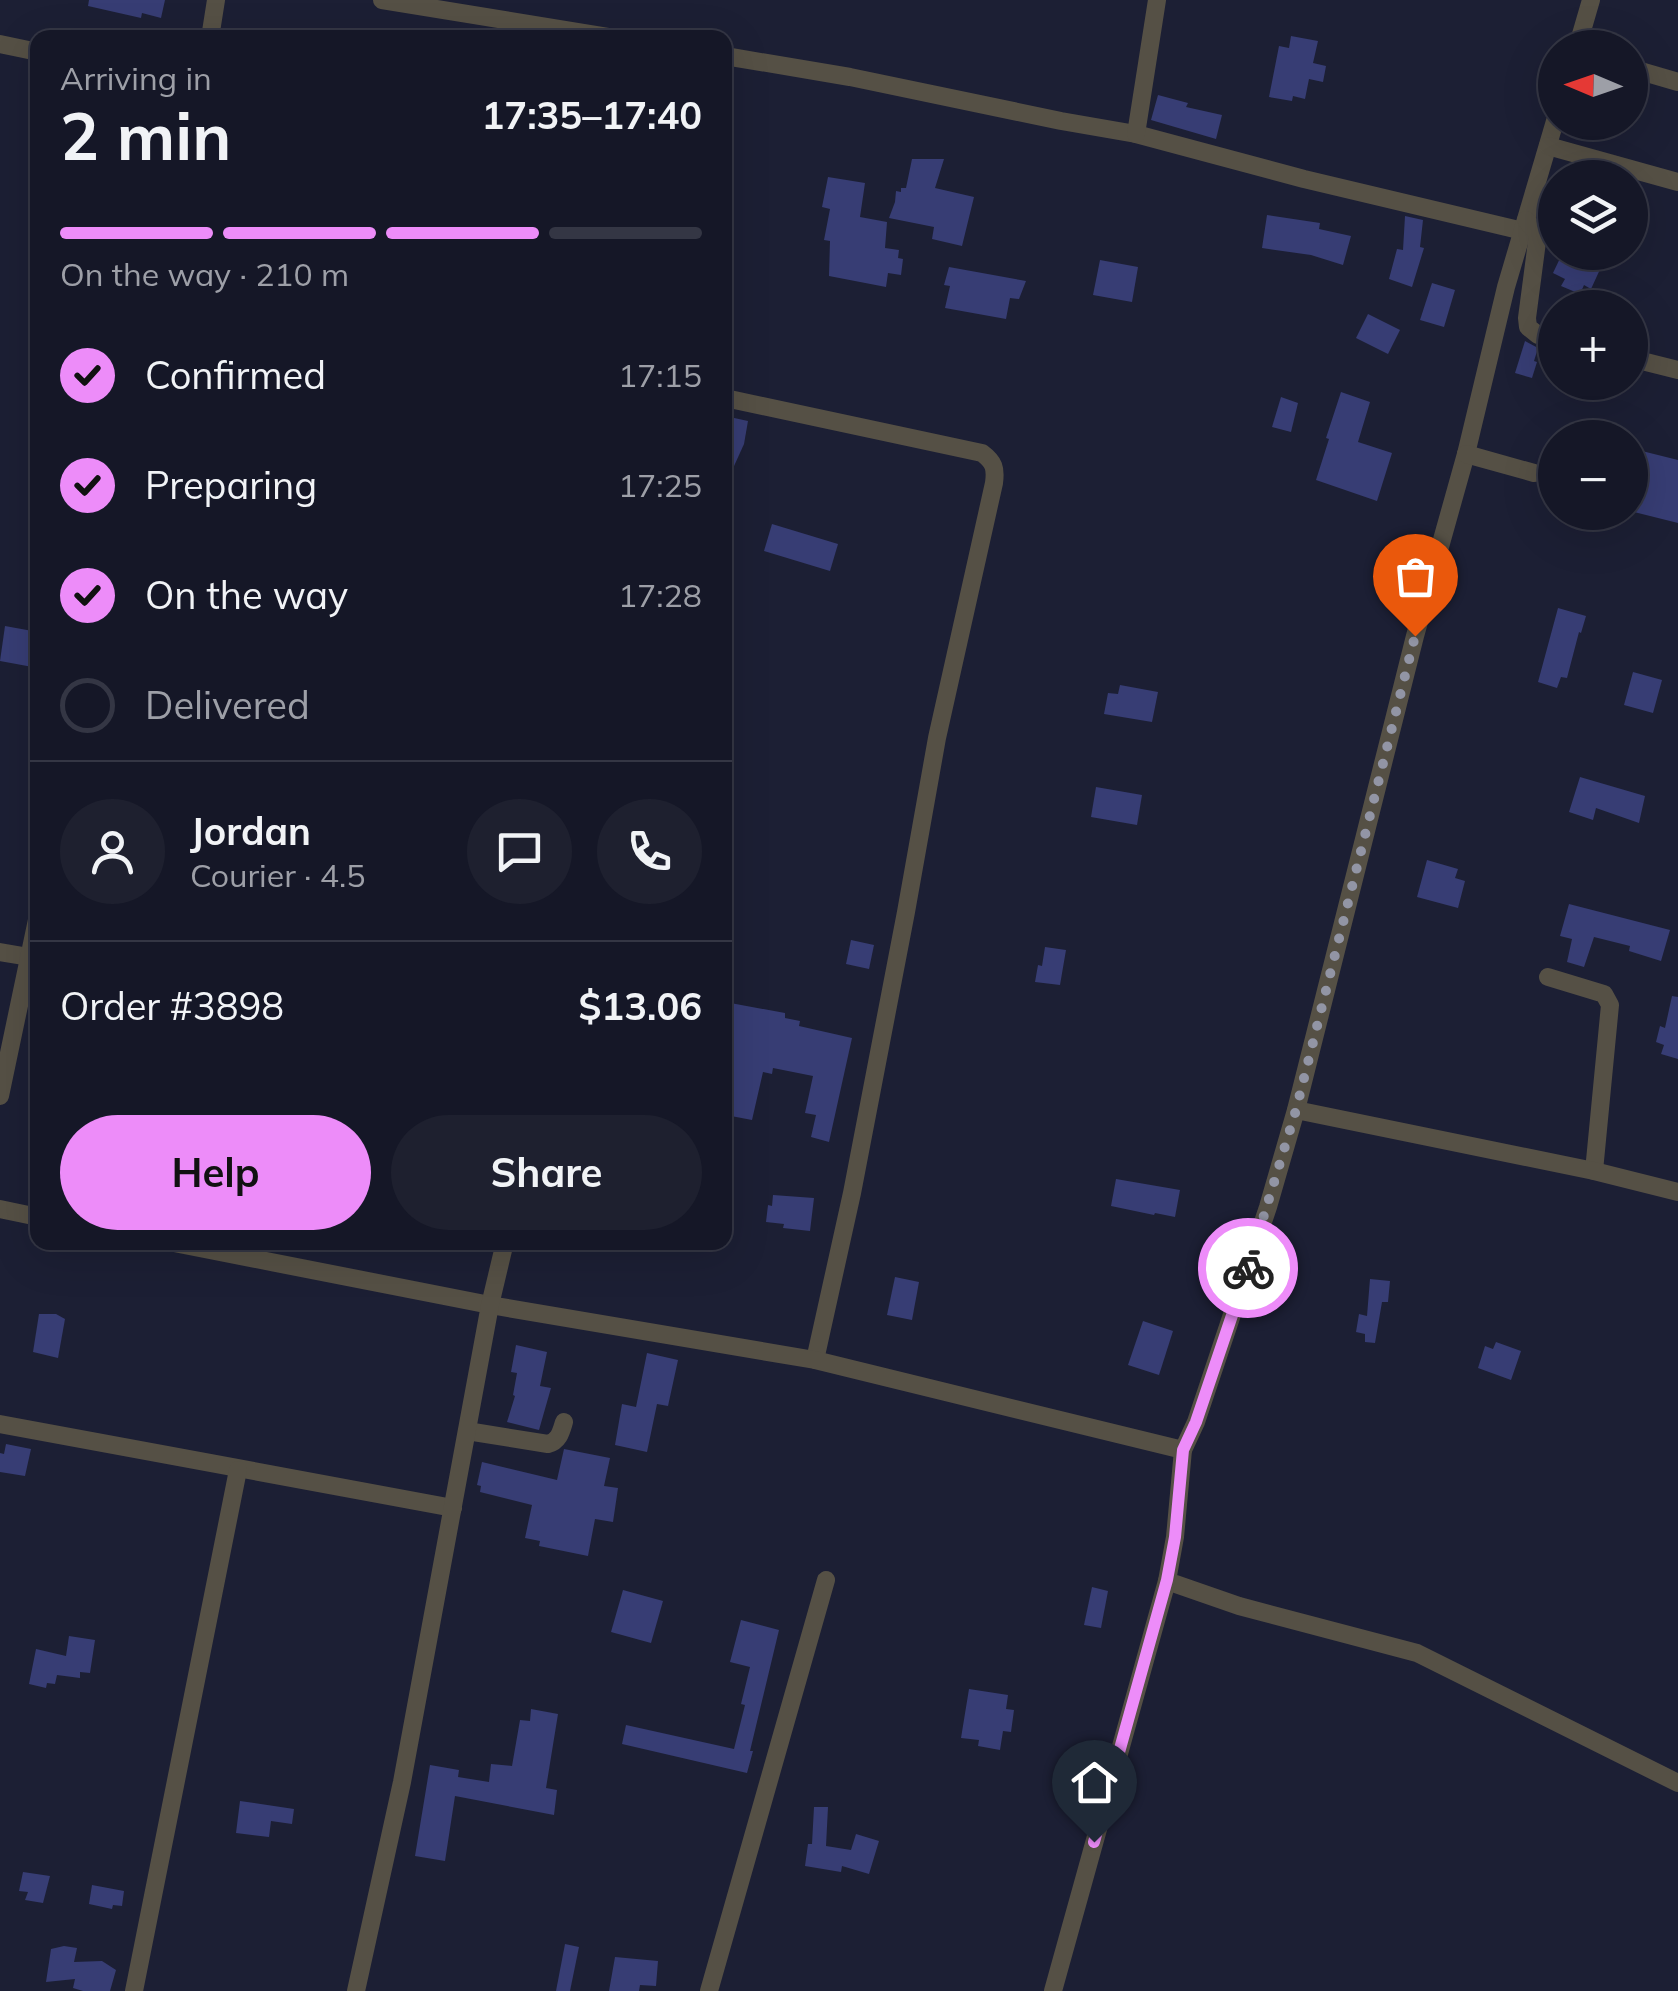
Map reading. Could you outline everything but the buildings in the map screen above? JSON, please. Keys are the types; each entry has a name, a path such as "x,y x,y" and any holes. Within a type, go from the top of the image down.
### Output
{"street":[{"path":"211,30 216,0"},
{"path":"382,0 565,30"},
{"path":"1136,134 1157,0"},
{"path":"1582,30 1591,0"},
{"path":"0,44 30,50"},
{"path":"732,57 850,76 1136,134 1304,180 1524,226 1538,234 1527,318 1528,327 1538,334"},
{"path":"1648,73 1678,82"},
{"path":"1053,1991 1167,1580 1183,1450 1244,1279 1296,1110 1499,314 1550,140"},
{"path":"1548,146 1678,182"},
{"path":"1648,362 1678,370"},
{"path":"732,399 982,453 996,469 937,738 856,1174 815,1360"},
{"path":"1466,454 1534,473"},
{"path":"0,952 29,957"},
{"path":"0,1096 30,952"},
{"path":"1548,977 1604,994 1610,1005 1594,1171"},
{"path":"1296,1110 1678,1192"},
{"path":"0,1209 30,1215"},
{"path":"209,1250 490,1306 815,1360 1183,1450"},
{"path":"356,1991 402,1782 503,1250"},
{"path":"466,1431 548,1444 555,1442 564,1422"},
{"path":"0,1424 452,1508"},
{"path":"134,1991 238,1470"},
{"path":"710,1991 826,1580"},
{"path":"1167,1580 1239,1606 1417,1653 1678,1783"}],"way so far":[{"path":"1248,1268 1296,1110 1415,636"}],"route":[{"path":"1094,1842 1167,1580 1180,1500 1183,1450 1248,1268"}]}
